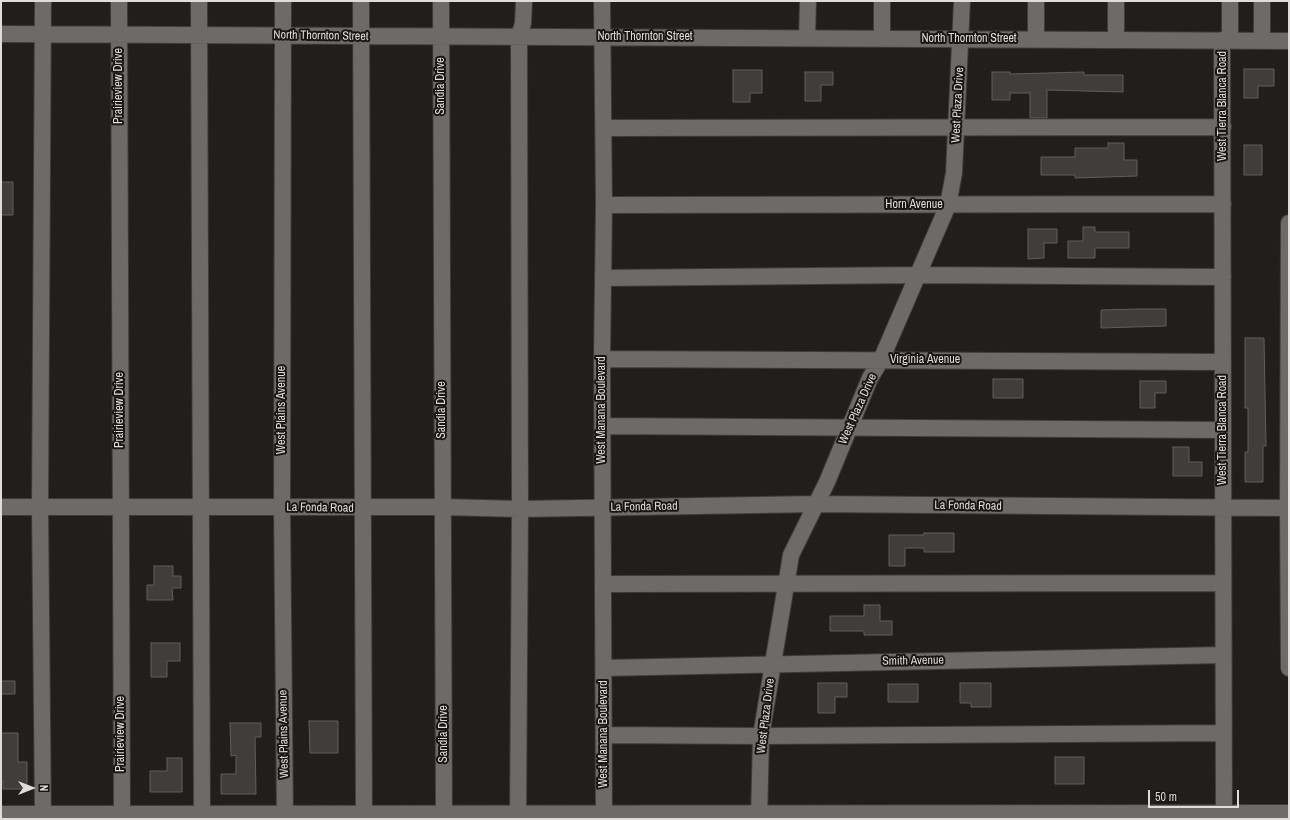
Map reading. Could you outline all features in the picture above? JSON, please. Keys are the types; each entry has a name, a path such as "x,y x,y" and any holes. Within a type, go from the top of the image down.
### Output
{"street":[{"path":"43,1 40,507 43,816"},
{"name":"Prairieview Drive","path":"119,1 122,816"},
{"path":"199,1 202,816"},
{"name":"West Plains Avenue","path":"283,1 282,508 285,816"},
{"path":"361,1 364,816"},
{"name":"Sandia Drive","path":"441,1 444,816"},
{"path":"518,816 520,509 519,37 523,24 524,1"},
{"name":"West Manana Boulevard","path":"602,1 604,128 602,359 604,816"},
{"path":"807,38 808,1"},
{"path":"882,1 882,39"},
{"name":"West Plaza Drive","path":"759,816 761,736 791,555 850,428 870,378 881,360 948,205 954,173 962,40 962,1"},
{"path":"1036,1 1036,40"},
{"path":"1116,1 1116,40"},
{"name":"West Tierra Blanca Road","path":"1224,816 1223,127 1226,40 1230,1"},
{"path":"1262,1 1262,41"},
{"name":"North Thornton Street","path":"1,34 1289,41"},
{"path":"604,128 956,126 1223,127"},
{"name":"Horn Avenue","path":"604,205 1223,204"},
{"path":"1289,223 1289,668"},
{"path":"603,278 918,275 1223,277"},
{"name":"Virginia Avenue","path":"602,359 1223,362"},
{"path":"602,426 1223,430"},
{"name":"La Fonda Road","path":"1,507 443,507 520,509 816,504 1223,509 1288,508"},
{"path":"603,584 786,585 1223,583"},
{"name":"Smith Avenue","path":"604,668 1223,655"},
{"path":"604,735 761,736 1224,733"},
{"path":"1,814 43,816 1224,816 1289,813"}],"building":[{"path":"1244,69 1274,69 1274,86 1258,86 1258,98 1244,98"},
{"path":"733,70 762,70 762,93 750,93 750,102 733,102"},
{"path":"805,72 833,72 833,85 821,85 821,101 805,101"},
{"path":"992,72 1010,72 1010,74 1084,72 1084,75 1123,75 1123,92 1047,90 1047,118 1030,118 1030,93 1010,93 1010,100 992,100"},
{"path":"1108,143 1124,143 1124,160 1137,160 1137,176 1075,178 1075,175 1041,175 1041,157 1075,157 1075,148 1108,148"},
{"path":"1244,145 1262,145 1262,175 1244,175"},
{"path":"1,182 13,182 13,215 1,215"},
{"path":"1083,227 1095,227 1095,232 1129,232 1129,248 1095,248 1095,258 1068,258 1068,241 1083,241"},
{"path":"1028,229 1057,229 1057,243 1044,243 1044,258 1028,259"},
{"path":"1166,309 1166,326 1101,328 1101,310"},
{"path":"1245,338 1264,338 1266,446 1263,446 1263,482 1245,482 1245,452 1248,452 1248,408 1245,408"},
{"path":"993,379 1023,379 1023,398 993,398"},
{"path":"1140,381 1166,381 1166,393 1155,393 1155,408 1140,408"},
{"path":"1173,447 1189,447 1189,462 1202,462 1202,476 1173,476"},
{"path":"924,533 954,533 954,552 924,552 924,548 905,548 905,566 889,566 889,535 924,535"},
{"path":"154,566 173,566 173,576 181,576 181,588 172,588 173,600 147,600 147,585 154,585"},
{"path":"864,605 880,605 880,621 892,621 892,635 864,635 864,631 830,631 830,616 864,616"},
{"path":"151,643 180,643 180,661 167,661 167,677 151,677"},
{"path":"1,681 15,681 15,694 1,694"},
{"path":"818,683 847,683 847,697 835,697 835,713 818,713"},
{"path":"960,683 991,683 991,707 971,707 971,703 960,703"},
{"path":"888,684 918,684 918,702 888,702"},
{"path":"309,721 338,721 338,753 310,753"},
{"path":"230,723 261,723 261,737 255,737 256,794 221,794 221,774 236,774 236,755 231,756"},
{"path":"1,733 18,733 18,762 27,762 27,789 3,789 3,781 1,781"},
{"path":"1055,757 1084,757 1084,784 1055,784"},
{"path":"167,758 182,758 182,792 150,792 150,771 167,771"}]}
